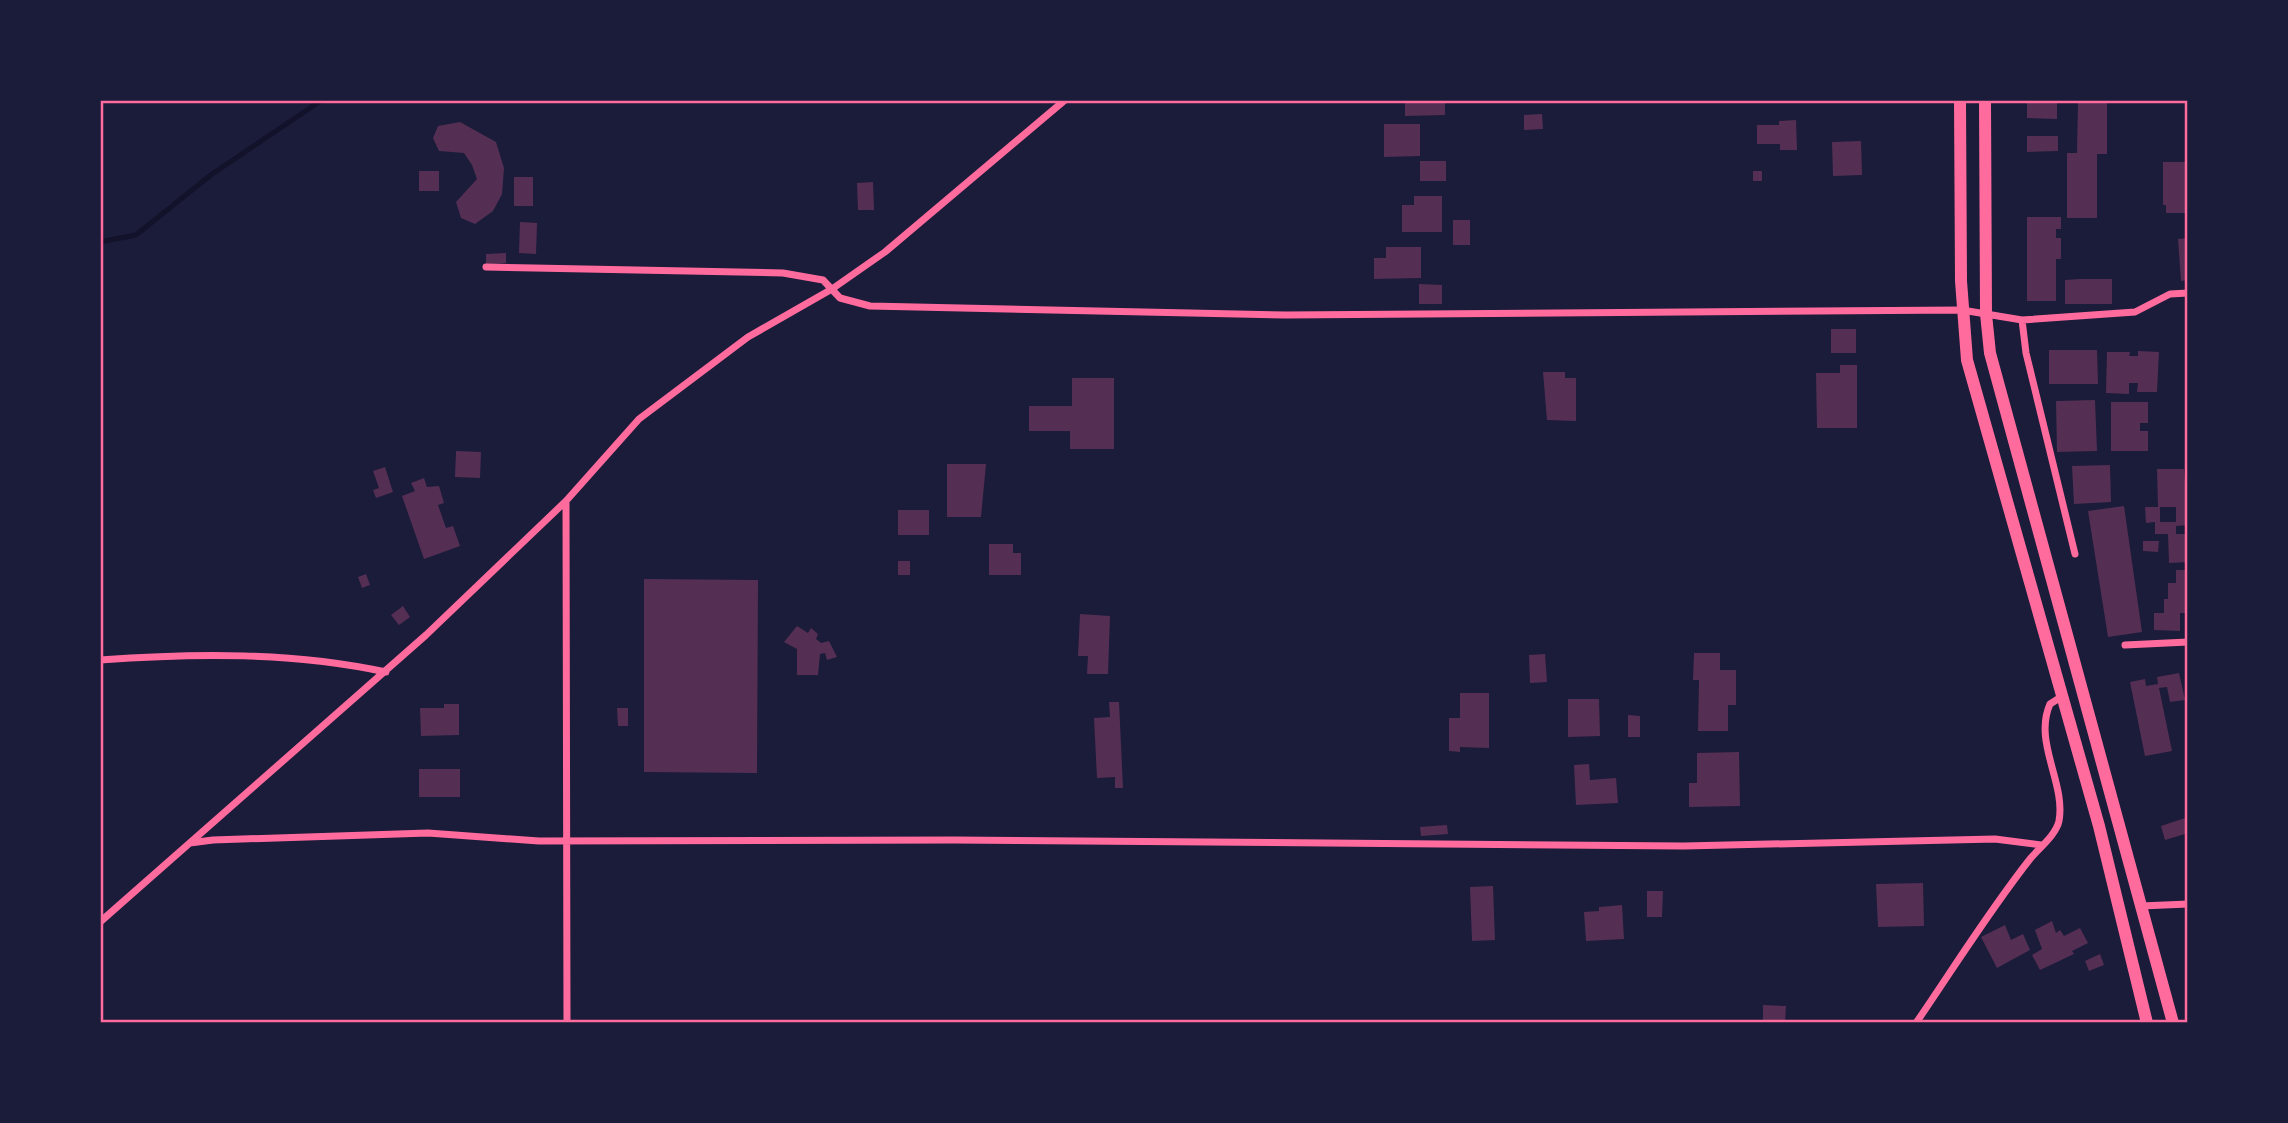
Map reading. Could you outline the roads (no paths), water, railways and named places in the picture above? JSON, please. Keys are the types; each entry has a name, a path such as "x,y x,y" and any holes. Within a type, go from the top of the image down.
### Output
{"main road":[{"path":"1960,100 1962,310 1967,360 2099,826 2147,1023"},
{"path":"1984,100 1986,314 1997,386 2172,1023"}],"street":[{"path":"100,922 190,844 219,814 386,672 566,501 639,419 748,337 832,289 885,252 1065,100"},
{"path":"486,267 783,273 823,280 849,302 870,306 1286,315 1962,310 2022,320 2135,312 2171,294 2188,293"},
{"path":"2022,320 2026,353 2075,554"},
{"path":"566,501 568,1023"},
{"path":"2125,645 2187,640"},
{"path":"100,660 232,656 347,664 386,672"},
{"path":"1916,1023 2010,885 2057,827 2059,820 2046,733 2048,708 2061,697"},
{"path":"190,844 213,840 428,833 566,841 954,840 1710,846 1995,839 2041,845"},
{"path":"2141,906 2188,904"}],"waterway":[{"path":"100,242 136,235 212,174 322,100"}]}
